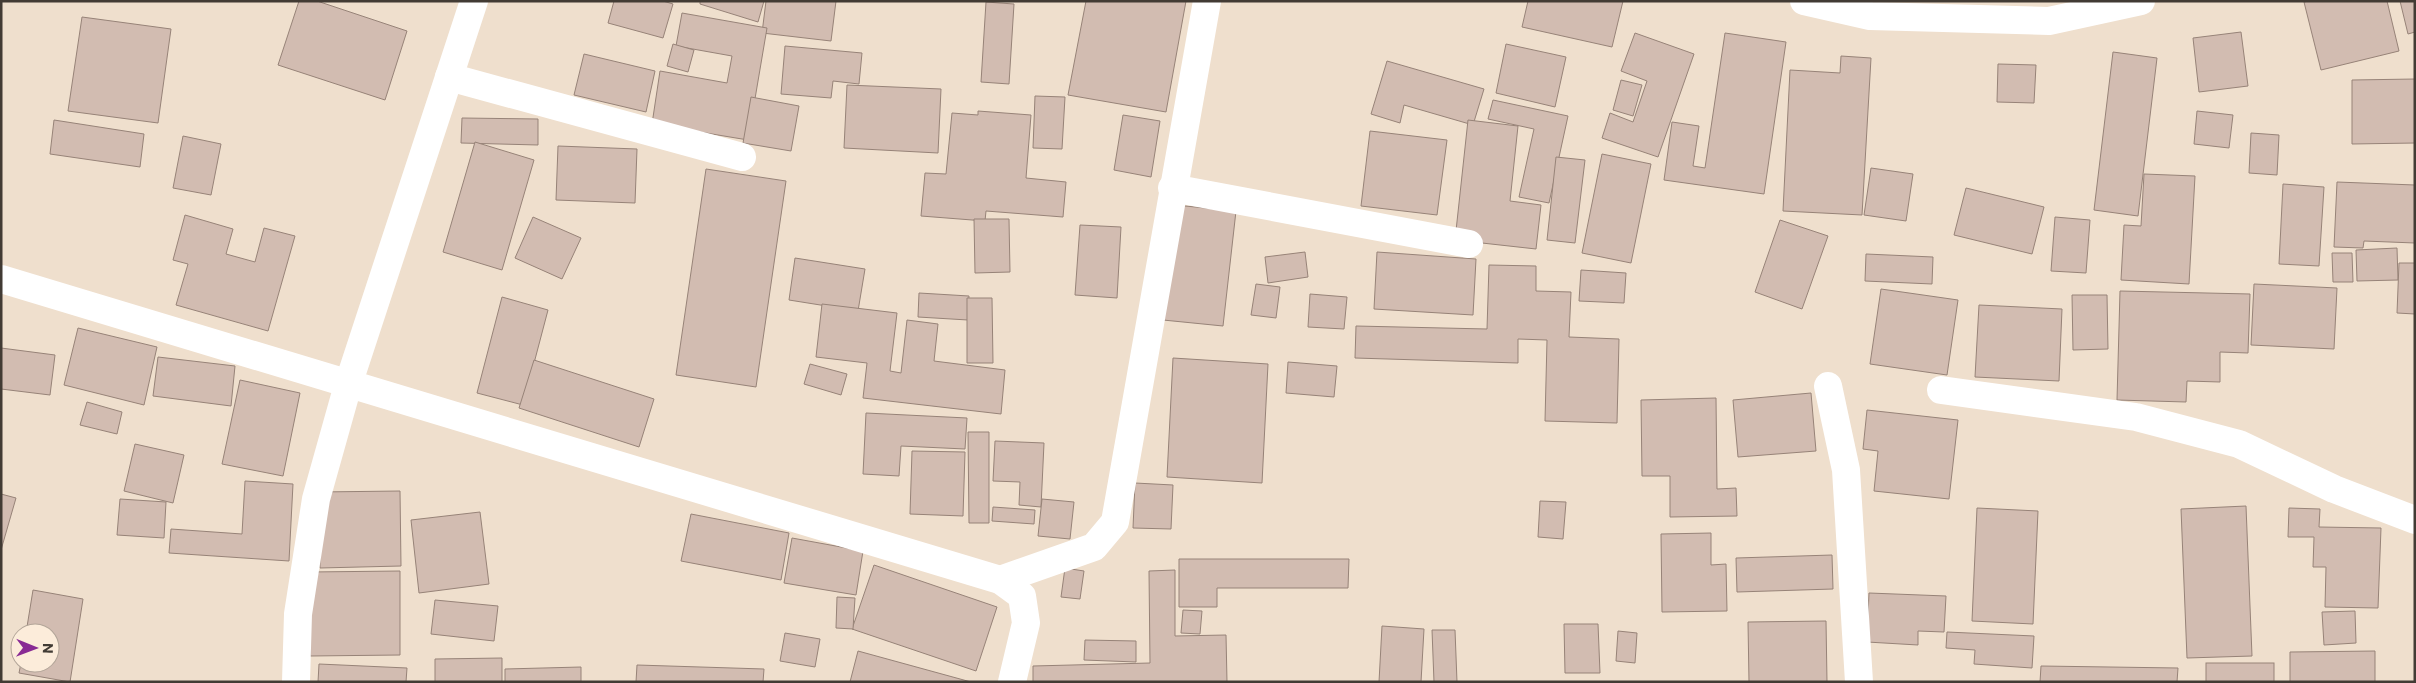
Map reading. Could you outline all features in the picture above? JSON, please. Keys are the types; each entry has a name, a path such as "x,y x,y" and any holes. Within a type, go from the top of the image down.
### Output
{"street":[{"path":"296,682 298,614 316,499 348,385 474,1"},
{"path":"1000,580 1094,547 1115,522 1172,188 1207,1"},
{"path":"1804,1 1870,16 2049,21 2142,1"},
{"path":"449,77 742,157"},
{"path":"1172,188 1469,244"},
{"path":"1,279 1000,580 1022,596 1026,623 1012,682"},
{"path":"1828,386 1846,470 1859,682"},
{"path":"1941,390 2136,417 2238,444 2334,489 2415,520"}],"building":[{"path":"299,1 317,1 407,31 385,100 278,65"},
{"path":"614,1 663,1 673,4 663,38 608,23"},
{"path":"700,1 764,1 758,22 700,4"},
{"path":"766,1 836,1 831,41 762,33"},
{"path":"1086,1 1186,1 1166,112 1068,95"},
{"path":"1528,1 1623,1 1612,47 1522,27"},
{"path":"2387,1 2399,51 2321,70 2304,2"},
{"path":"2400,1 2415,1 2415,32 2408,34"},
{"path":"986,2 1014,4 1009,84 981,82"},
{"path":"682,13 767,28 748,140 652,124 660,71 727,83 732,56 676,46"},
{"path":"82,17 171,29 158,123 68,111"},
{"path":"2241,32 2248,86 2199,92 2193,38"},
{"path":"1635,33 1694,54 1658,157 1602,138 1610,113 1633,122 1647,81 1621,71"},
{"path":"1725,33 1786,42 1764,194 1664,180 1672,122 1699,126 1693,166 1705,168"},
{"path":"673,44 694,50 688,72 667,66"},
{"path":"1506,44 1566,57 1555,107 1496,93"},
{"path":"785,46 862,53 859,84 833,81 831,98 781,94"},
{"path":"2113,52 2157,58 2138,216 2094,210"},
{"path":"584,54 655,71 646,112 574,95"},
{"path":"1841,56 1871,58 1862,215 1783,211 1790,70 1840,73"},
{"path":"1387,61 1484,89 1473,125 1404,105 1400,123 1371,114"},
{"path":"1998,64 2036,65 2034,103 1997,102"},
{"path":"2415,79 2415,143 2352,144 2352,80"},
{"path":"1621,80 1642,85 1633,116 1613,110"},
{"path":"847,85 941,89 938,153 844,148"},
{"path":"1035,96 1065,97 1062,149 1033,148"},
{"path":"751,97 799,106 791,151 743,143"},
{"path":"1493,100 1568,116 1549,203 1519,197 1534,129 1488,119"},
{"path":"978,111 1031,115 1026,178 1066,182 1063,217 986,211 985,221 921,216 925,173 946,174 952,113 978,115"},
{"path":"2197,111 2233,115 2229,148 2194,144"},
{"path":"1123,115 1160,121 1151,177 1114,170"},
{"path":"462,118 538,119 538,145 461,143"},
{"path":"54,120 144,134 140,167 50,154"},
{"path":"1468,120 1518,126 1510,201 1541,205 1536,249 1455,240"},
{"path":"1370,131 1447,140 1437,215 1361,206"},
{"path":"2251,133 2279,135 2277,175 2249,173"},
{"path":"183,136 221,144 211,195 173,188"},
{"path":"475,142 534,160 502,270 443,252"},
{"path":"558,146 637,149 635,203 556,200"},
{"path":"1602,154 1651,164 1631,263 1582,253"},
{"path":"1556,157 1585,160 1575,243 1547,240"},
{"path":"1871,168 1913,174 1906,221 1864,215"},
{"path":"706,169 786,181 756,387 676,375"},
{"path":"2144,174 2195,176 2189,284 2121,280 2124,225 2141,226"},
{"path":"2337,182 2415,185 2415,243 2364,241 2363,248 2334,247"},
{"path":"2283,184 2324,187 2319,266 2279,264"},
{"path":"1966,188 2044,207 2032,254 1954,235"},
{"path":"1175,205 1236,211 1223,326 1163,320"},
{"path":"185,215 233,229 226,254 255,262 264,228 295,236 268,331 176,305 188,264 173,260"},
{"path":"533,217 581,238 562,279 515,258"},
{"path":"2055,217 2090,220 2086,273 2051,271"},
{"path":"974,219 1009,219 1010,272 975,273"},
{"path":"1780,220 1828,236 1802,309 1755,292"},
{"path":"1080,225 1121,227 1117,298 1075,295"},
{"path":"2397,248 2398,280 2357,281 2356,250"},
{"path":"1305,252 1308,277 1268,283 1265,257"},
{"path":"1377,252 1476,259 1473,315 1374,309"},
{"path":"2332,253 2352,253 2353,282 2333,282"},
{"path":"1866,254 1933,257 1932,284 1865,281"},
{"path":"795,258 865,269 858,311 789,300"},
{"path":"2399,263 2415,263 2415,314 2397,313"},
{"path":"1489,265 1536,266 1536,291 1571,292 1569,337 1619,339 1617,423 1545,421 1547,340 1518,339 1518,363 1355,358 1356,326 1487,329"},
{"path":"1581,270 1626,273 1624,303 1579,301"},
{"path":"1256,284 1280,287 1276,318 1251,315"},
{"path":"2254,284 2337,288 2334,349 2251,345"},
{"path":"1881,289 1958,300 1947,375 1870,364"},
{"path":"2120,291 2250,294 2248,353 2220,352 2220,382 2187,381 2186,402 2117,400"},
{"path":"919,293 969,296 968,320 918,317"},
{"path":"1310,294 1347,297 1344,329 1308,327"},
{"path":"2072,295 2107,295 2108,349 2073,350"},
{"path":"502,297 548,310 523,405 477,393"},
{"path":"967,298 992,298 993,363 967,363"},
{"path":"822,304 897,313 890,371 901,373 907,320 938,324 934,361 1005,370 1001,414 863,398 867,363 816,357"},
{"path":"1979,305 2062,309 2059,381 1975,377"},
{"path":"78,328 157,347 144,405 64,385"},
{"path":"1,348 55,355 50,395 1,389"},
{"path":"158,357 235,366 231,406 153,396"},
{"path":"1173,358 1268,364 1262,483 1167,477"},
{"path":"534,360 654,399 639,447 519,408"},
{"path":"1288,362 1337,366 1334,397 1286,393"},
{"path":"810,364 847,374 841,395 804,384"},
{"path":"240,380 300,393 283,476 222,464"},
{"path":"1811,393 1816,451 1738,457 1733,400"},
{"path":"1716,398 1717,489 1736,488 1737,516 1670,517 1670,476 1642,476 1641,400"},
{"path":"87,402 122,412 117,434 80,425"},
{"path":"1867,410 1958,420 1949,499 1874,491 1878,451 1863,449"},
{"path":"866,413 967,418 965,449 901,446 899,476 863,474"},
{"path":"968,432 989,432 989,523 969,523"},
{"path":"995,441 1044,443 1041,507 1019,505 1020,482 993,481"},
{"path":"135,444 184,455 173,503 124,491"},
{"path":"912,451 965,452 963,516 910,514"},
{"path":"245,481 293,484 289,561 169,553 171,529 242,534"},
{"path":"1135,483 1173,485 1171,529 1133,528"},
{"path":"400,491 401,566 320,568 318,492"},
{"path":"1,494 16,498 1,550"},
{"path":"120,499 166,502 164,538 117,535"},
{"path":"1042,499 1074,502 1070,539 1038,536"},
{"path":"1540,501 1566,502 1563,539 1538,537"},
{"path":"2246,506 2252,656 2187,658 2181,509"},
{"path":"993,507 1035,510 1034,524 992,521"},
{"path":"1977,508 2038,511 2033,624 1972,621"},
{"path":"2289,508 2320,509 2319,527 2381,528 2378,608 2325,607 2326,567 2313,567 2314,537 2288,537"},
{"path":"480,512 489,584 419,593 411,520"},
{"path":"691,514 789,533 781,580 681,561"},
{"path":"1711,533 1711,565 1726,564 1727,611 1662,612 1661,534"},
{"path":"792,538 863,551 856,595 784,583"},
{"path":"1832,555 1833,589 1737,592 1736,558"},
{"path":"1179,559 1349,559 1348,588 1217,588 1217,607 1179,607"},
{"path":"874,565 997,607 976,671 852,629"},
{"path":"1065,568 1084,571 1080,599 1061,597"},
{"path":"1175,570 1175,636 1226,635 1227,682 1033,682 1033,666 1150,663 1149,571"},
{"path":"400,571 400,655 310,656 309,572"},
{"path":"33,590 83,599 70,682 19,673 60,673 60,623 28,623"},
{"path":"1869,593 1946,596 1944,632 1918,631 1918,645 1867,642"},
{"path":"837,597 855,598 853,629 836,628"},
{"path":"435,600 498,606 494,641 431,634"},
{"path":"1183,610 1202,611 1200,634 1181,633"},
{"path":"2355,611 2356,643 2324,645 2322,612"},
{"path":"1826,621 1827,682 1749,682 1748,622"},
{"path":"1564,624 1598,624 1600,673 1565,673"},
{"path":"1382,626 1424,629 1421,682 1379,682"},
{"path":"1432,630 1455,630 1457,682 1434,682"},
{"path":"1618,631 1637,633 1635,663 1616,661"},
{"path":"1947,632 2034,636 2032,668 1974,664 1975,650 1946,648"},
{"path":"785,633 820,639 815,667 780,661"},
{"path":"1085,640 1136,641 1136,662 1084,660"},
{"path":"858,651 971,682 850,682"},
{"path":"2375,651 2375,682 2290,682 2290,652"},
{"path":"502,658 502,682 435,682 435,659"},
{"path":"2206,663 2274,663 2274,682 2206,682"},
{"path":"319,664 407,668 406,682 318,682"},
{"path":"637,665 764,669 763,682 636,682"},
{"path":"2041,666 2178,668 2177,682 2040,682"},
{"path":"581,667 581,682 505,682 505,669"}]}
